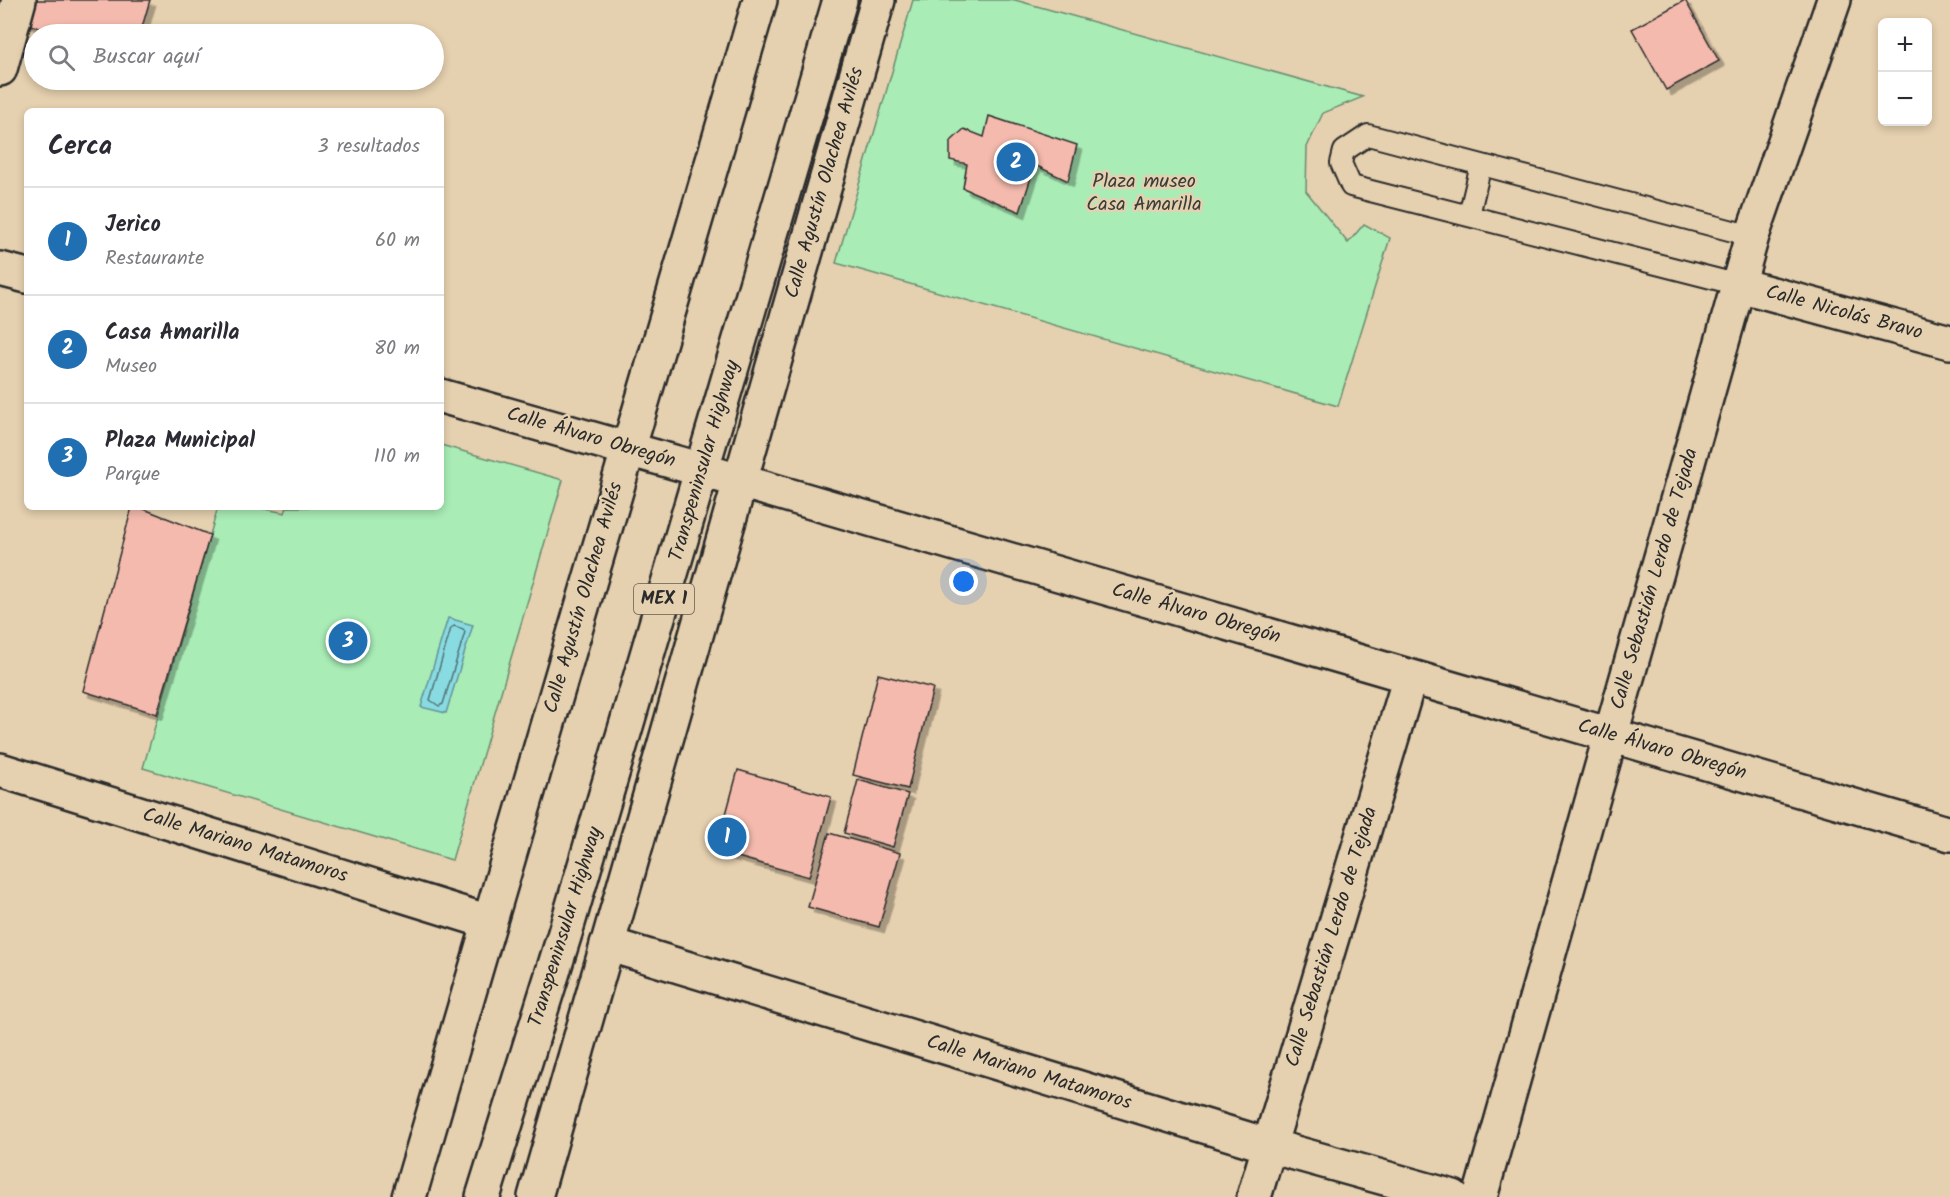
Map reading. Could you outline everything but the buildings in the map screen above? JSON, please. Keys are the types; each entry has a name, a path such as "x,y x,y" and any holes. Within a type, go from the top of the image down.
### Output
{"main road":[{"path":"0,69 20,0"},
{"name":"Calle Agustín Olachea Avilés","path":"409,1197 760,0"},
{"name":"Transpeninsular Highway","path":"483,1197 565,933 840,0"},
{"name":"Calle Agustín Olachea Avilés","path":"535,1197 878,0"},
{"name":"Calle Sebastián Lerdo de Tejada","path":"1480,1197 1752,236 1834,0"},
{"path":"0,269 24,275"},
{"name":"Calle Nicolás Bravo","path":"1739,285 1950,342"},
{"name":"Calle Álvaro Obregón","path":"444,397 1950,834"},
{"name":"Calle Sebastián Lerdo de Tejada","path":"1254,1197 1410,677"},
{"name":"Calle Mariano Matamoros","path":"0,770 489,922"},
{"name":"Calle Mariano Matamoros","path":"607,944 1270,1146 1453,1197"}],"lane":[{"path":"1739,285 1350,186 1341,163 1344,151 1368,135 1752,236"},
{"path":"1468,215 1481,165"}],"green space":[{"name":"Plaza museo Casa Amarilla","path":"913,0 1015,0 1363,97 1323,113 1307,147 1306,191 1348,243 1364,224 1390,238 1338,406 836,263"},
{"path":"444,446 563,480 452,860 143,768 217,510 270,510 285,513 286,510 444,510"}],"water":[{"path":"448,618 473,625 446,713 421,707"}],"place":[{"name":"Casa Amarilla","path":"1016,162"},
{"name":"Plaza Municipal","path":"348,641"},
{"name":"Jerico","path":"727,837"}]}
